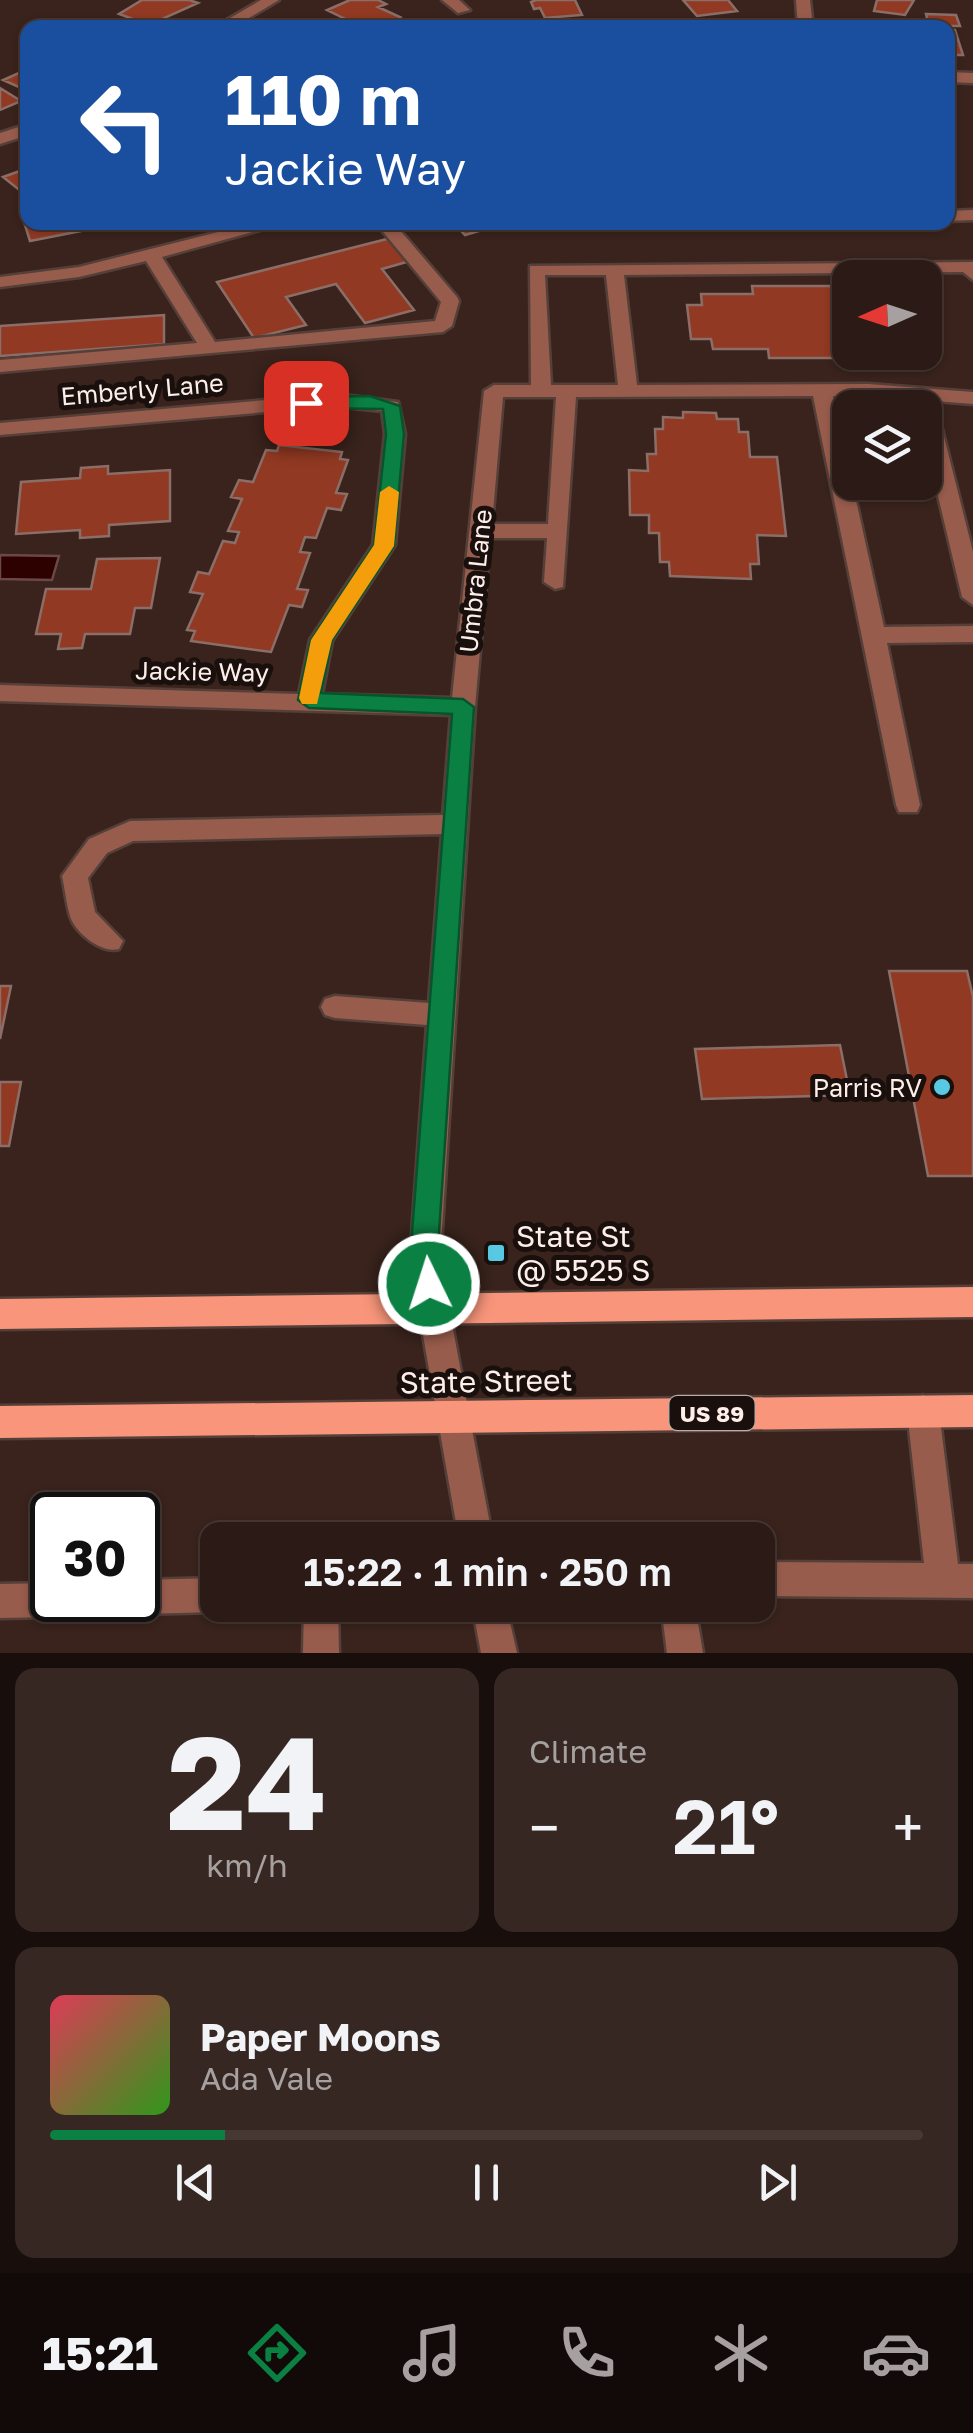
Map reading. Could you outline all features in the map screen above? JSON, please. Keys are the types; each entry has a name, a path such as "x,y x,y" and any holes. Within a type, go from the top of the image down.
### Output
{"main road":[{"path":"0,1314 973,1302"},
{"name":"State Street","path":"0,1422 973,1410"}],"street":[{"path":"235,20 272,0"},
{"path":"448,0 462,10"},
{"path":"0,282 79,272 251,230"},
{"path":"0,366 443,326 450,301 391,230"},
{"path":"152,256 209,348"},
{"path":"832,390 541,391 536,270 971,268 973,275"},
{"path":"614,270 628,390"},
{"path":"822,390 908,805"},
{"name":"Umbra Lane","path":"472,1522 451,1416 425,1247 463,707 494,391 541,391"},
{"path":"555,582 566,391"},
{"path":"942,395 973,398"},
{"name":"Emberly Lane","path":"0,429 336,400 391,406 395,434 384,546 322,640 309,700"},
{"path":"942,469 973,597"},
{"path":"480,531 558,531"},
{"path":"874,636 973,634"},
{"name":"Jackie Way","path":"0,693 463,707"},
{"path":"110,941 83,917 76,876 98,846 130,830 454,824"},
{"path":"334,1007 440,1015"},
{"path":"775,1579 958,1581 922,1411"},
{"path":"160,1596 200,1595"},
{"path":"0,1602 30,1601"},
{"path":"320,1622 321,1653"},
{"path":"493,1622 499,1653"},
{"path":"680,1622 685,1653"}],"shaded area":[{"path":"0,555 59,556 52,580 0,579"}],"building":[{"path":"142,0 198,3 160,20 135,20 119,14"},
{"path":"350,0 378,0 386,4 378,7 400,17 348,20 327,10"},
{"path":"575,0 582,15 545,18 540,8 534,9 531,2"},
{"path":"683,0 728,0 737,11 697,16"},
{"path":"877,0 914,0 905,15 874,11"},
{"path":"926,14 956,15 960,26 955,26 955,20 928,20"},
{"path":"955,30 963,55 955,55"},
{"path":"20,73 20,87 3,80"},
{"path":"0,88 20,100 20,101 0,110"},
{"path":"20,171 20,190 3,177"},
{"path":"27,230 86,230 30,241"},
{"path":"391,238 410,261 382,269 414,310 365,323 336,284 286,297 306,325 254,338 217,282"},
{"path":"752,286 832,286 832,358 769,358 768,349 713,349 711,339 691,339 687,305 702,305 701,294 753,294"},
{"path":"164,315 164,344 0,356 0,326"},
{"path":"683,412 716,413 717,419 738,419 739,432 748,432 750,457 777,457 786,536 757,535 759,564 750,564 751,579 670,576 669,562 660,562 659,533 649,533 649,515 630,515 629,470 648,471 647,454 656,454 655,429 663,429 663,417 683,418"},
{"path":"279,445 342,452 340,459 348,460 336,493 347,494 341,510 327,508 316,538 305,537 300,552 310,553 297,589 308,590 302,607 289,605 271,652 191,641 195,631 187,630 203,594 190,592 198,572 209,574 223,541 235,543 239,532 228,531 242,499 231,497 239,480 253,482 266,450 277,451"},
{"path":"108,466 108,474 170,470 170,521 109,525 109,536 80,538 80,530 16,534 21,482 80,478 81,468"},
{"path":"160,558 151,608 135,608 130,634 85,634 82,648 58,649 61,634 36,634 46,589 91,589 97,559"},
{"name":"Parris RV","path":"889,971 967,971 973,997 973,1176 928,1176"},
{"path":"0,986 11,986 0,1039"},
{"path":"840,1045 850,1095 702,1099 695,1049"},
{"path":"0,1082 21,1082 9,1146 0,1146"}],"slow traffic":[{"path":"309,698 322,640 330,623 384,546 389,492"}],"place":[{"name":"Parris RV","path":"942,1087"},
{"name":"State St @ 5525 S","path":"496,1253"}],"route":[{"path":"306,403 370,401 391,406 395,434 384,546 330,623 316,662 309,700 463,707 426,1233 429,1284"}]}
